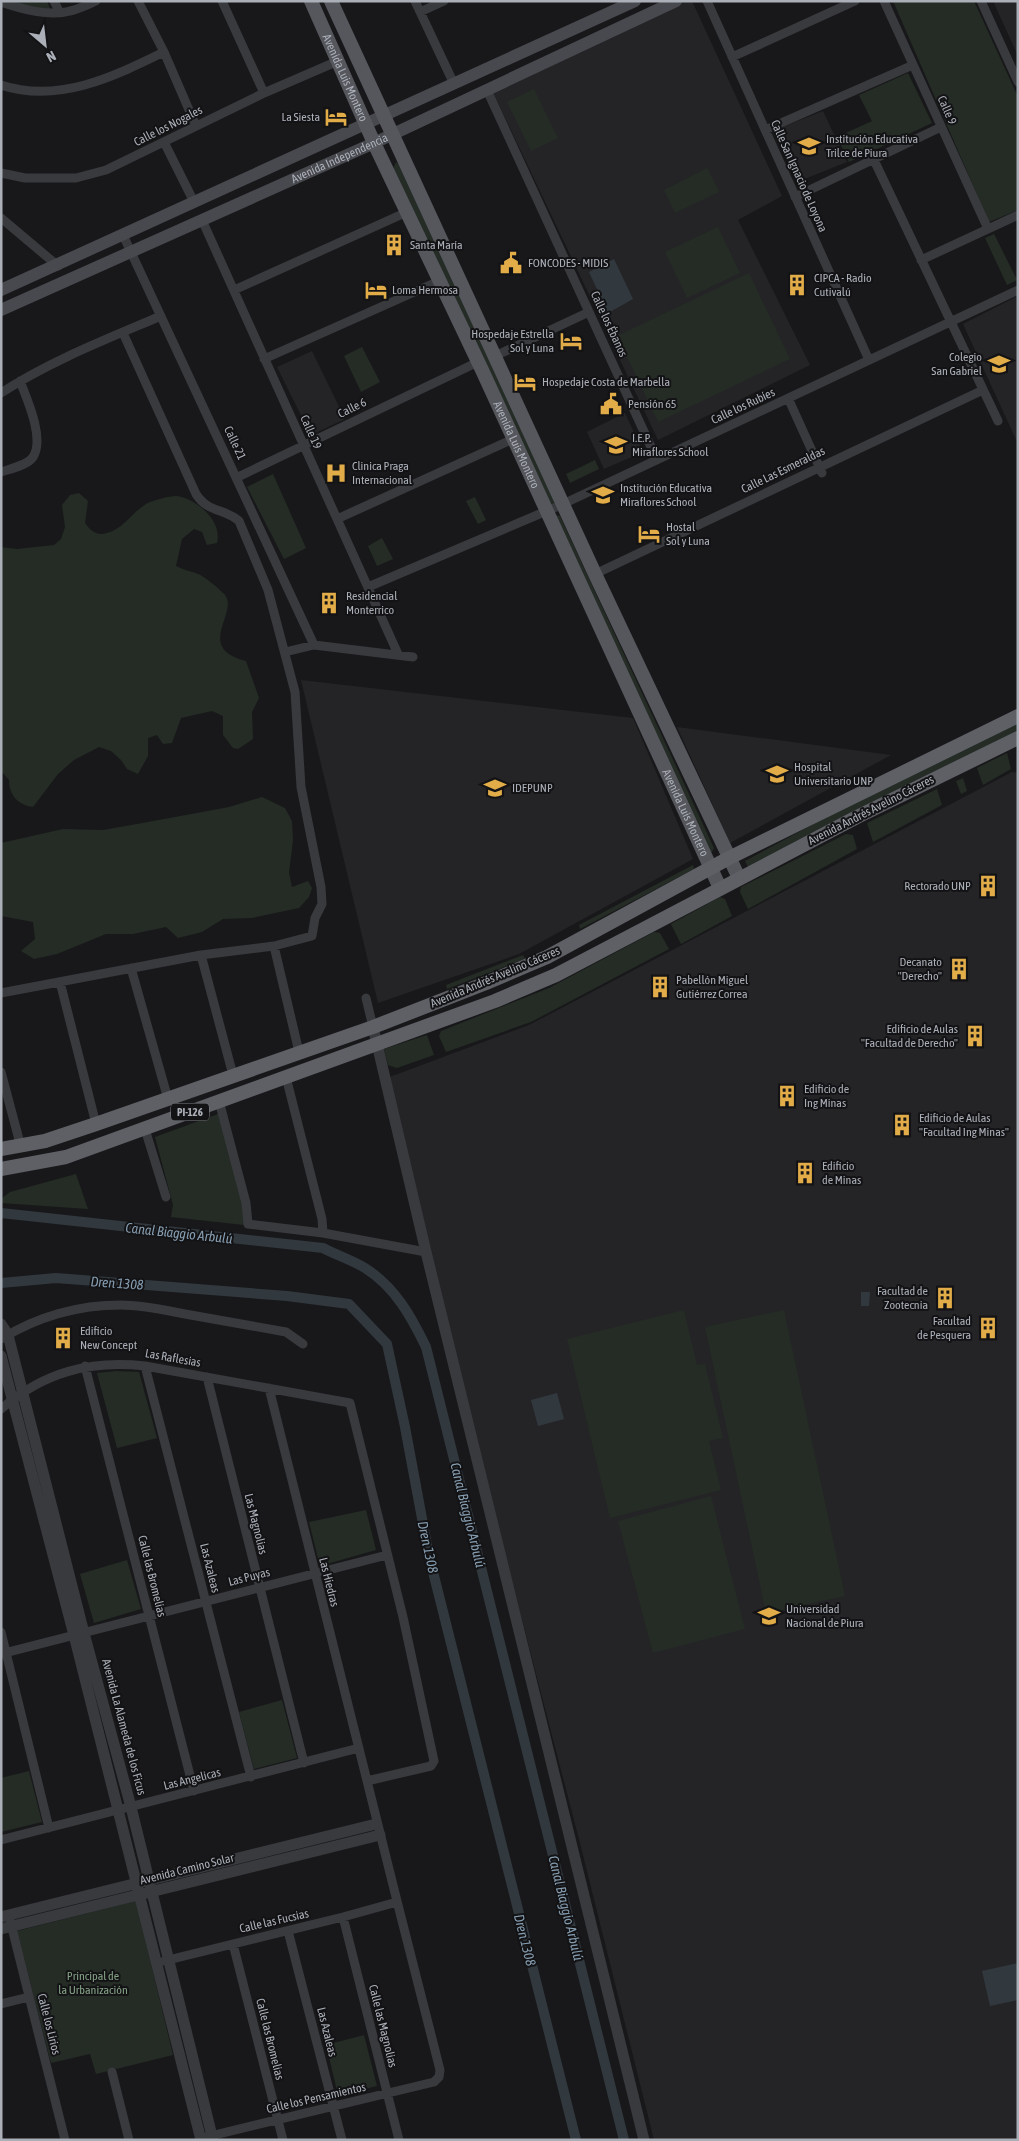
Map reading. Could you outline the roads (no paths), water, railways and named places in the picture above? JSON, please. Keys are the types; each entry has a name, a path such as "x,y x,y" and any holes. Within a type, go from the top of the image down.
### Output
{"highway":[{"name":"Avenida Andrés Avelino Cáceres","path":"2,1149 21,1147 45,1141 96,1124 373,1027 486,983 547,957 729,858 1018,716"},
{"name":"Avenida Andrés Avelino Cáceres","path":"2,1171 66,1157 495,1001 556,974 857,817 1018,738"}],"main road":[{"name":"Avenida Luis Montero","path":"311,1 374,143 478,362 720,888"},
{"name":"Avenida Luis Montero","path":"331,1 595,574 738,878"},
{"name":"Avenida Independencia","path":"1,290 58,266 635,1"},
{"name":"Avenida Independencia","path":"1,310 132,253 374,143 676,1"}],"street":[{"path":"54,1 60,13"},
{"path":"1,2 40,12 60,13 70,12 96,1"},
{"path":"138,1 164,52 196,126"},
{"path":"222,1 264,93"},
{"path":"415,1 454,84"},
{"path":"420,12 444,1"},
{"name":"Calle San Ignacio de Loyona","path":"707,1 869,360"},
{"path":"732,57 855,1"},
{"name":"Calle 9","path":"884,1 988,229"},
{"path":"981,1 1018,82"},
{"path":"1,85 18,91 68,90 115,76 164,52"},
{"name":"Calle los Nogales","path":"1,173 25,178 76,178 106,170 264,93 338,61"},
{"path":"765,130 913,65"},
{"name":"Calle los Ébanos","path":"487,90 657,460"},
{"path":"795,197 942,127"},
{"path":"164,142 194,202"},
{"path":"874,160 998,421"},
{"path":"234,290 407,212"},
{"path":"921,260 1018,215"},
{"path":"1,218 58,266"},
{"name":"Calle 19","path":"202,220 398,654"},
{"name":"Calle 21","path":"123,235 238,477 314,645"},
{"path":"264,359 438,281"},
{"name":"Calle los Rubíes","path":"368,587 563,504 1018,290"},
{"path":"496,356 589,312"},
{"path":"1,394 20,381 161,316"},
{"path":"1,993 201,955 274,946 312,936 316,918 322,904 322,887 300,787 295,692 268,590 241,525 231,514 205,506 196,494 123,333"},
{"name":"Calle 6","path":"238,477 478,362"},
{"path":"1,472 33,458 37,447 34,419 20,381"},
{"name":"Calle Las Esmeraldas","path":"595,574 820,470 983,390"},
{"path":"788,398 820,470"},
{"path":"337,519 513,438"},
{"path":"285,652 314,645 413,657"},
{"path":"274,946 299,1052"},
{"path":"201,955 233,1075"},
{"path":"132,968 168,1099"},
{"path":"60,982 96,1124"},
{"path":"366,998 426,1252 644,2140"},
{"path":"1,1072 21,1147"},
{"path":"286,1077 322,1219 323,1233"},
{"path":"219,1101 246,1203 248,1224 323,1233 426,1252"},
{"path":"145,1129 166,1196"},
{"path":"2,1149 2,1171"},
{"path":"5,1337 53,1315 93,1306 122,1305 152,1308 286,1332 303,1344"},
{"name":"Avenida La Alameda de los Ficus","path":"1,1324 23,1393 79,1634 117,1811 205,2139"},
{"name":"Avenida La Alameda de los Ficus","path":"1,1356 79,1634 131,1808 169,1959 205,2139"},
{"name":"Las Raflesias","path":"1,1409 12,1399 52,1378 85,1366 119,1363 350,1403 387,1555"},
{"name":"Calle las Bromelias","path":"85,1366 194,1792"},
{"name":"Las Azaleas","path":"145,1366 251,1777"},
{"name":"Las Magnolias","path":"208,1377 304,1764"},
{"name":"Las Hiedras","path":"269,1388 359,1748 376,1824 440,2070 439,2077"},
{"path":"367,1781 431,1766 434,1761 387,1555"},
{"name":"Las Puyas","path":"4,1653 387,1555"},
{"path":"1,1632 4,1653 49,1828"},
{"name":"Las Angelicas","path":"1,1840 304,1764 359,1748"},
{"name":"Avenida Camino Solar","path":"6,1922 136,1883 376,1824"},
{"name":"Avenida Camino Solar","path":"6,1922 152,1892 380,1835"},
{"name":"Calle las Fucsias","path":"156,1962 344,1918 397,1902"},
{"name":"Calle las Magnolias","path":"344,1918 399,2140"},
{"name":"Calle los Lirios","path":"6,1922 29,1997 65,2140"},
{"name":"Las Azaleas","path":"288,1931 342,2140"},
{"name":"Calle las Bromelias","path":"233,1944 283,2140"},
{"path":"1,2004 29,1997"},
{"path":"112,2072 130,2140"},
{"name":"Calle los Pensamientos","path":"205,2139 434,2082 439,2077"}],"waterway":[{"name":"Canal Biaggio Arbulú","path":"1,1213 323,1248 365,1268 385,1284 401,1303 426,1347 624,2140"},
{"name":"Dren 1308","path":"1,1283 56,1278 287,1296 349,1304 387,1344 405,1427 429,1556 576,2140"}],"place":[{"name":"La Siesta","path":"336,117"},
{"name":"Institución Educativa Trilce de Piura","path":"809,146"},
{"name":"Santa María","path":"394,245"},
{"name":"FONCODES - MIDIS","path":"511,263"},
{"name":"CIPCA - Radio Cutivalú","path":"797,285"},
{"name":"Loma Hermosa","path":"376,290"},
{"name":"Hospedaje Estrella Sol y Luna","path":"571,341"},
{"name":"Colegio San Gabriel","path":"999,364"},
{"name":"Hospedaje Costa de Marbella","path":"525,382"},
{"name":"Pensión 65","path":"611,404"},
{"name":"I.E.P. Miraflores School","path":"616,445"},
{"name":"Clinica Praga Internacional","path":"336,473"},
{"name":"Institución Educativa Miraflores School","path":"603,495"},
{"name":"Hostal Sol y Luna","path":"649,534"},
{"name":"Residencial Monterrico","path":"329,603"},
{"name":"Hospital Universitario UNP","path":"777,774"},
{"name":"IDEPUNP","path":"495,788"},
{"name":"Rectorado UNP","path":"988,886"},
{"name":"Decanato \"Derecho\"","path":"959,969"},
{"name":"Pabellón Miguel Gutiérrez Correa","path":"660,987"},
{"name":"Edificio de Aulas \"Facultad de Derecho\"","path":"975,1036"},
{"name":"Edificio de Ing Minas","path":"787,1096"},
{"name":"Edificio de Aulas \"Facultad Ing Minas\"","path":"902,1125"},
{"name":"Edificio de Minas","path":"805,1173"},
{"name":"Facultad de Zootecnia","path":"945,1298"},
{"name":"Facultad de Pesquera","path":"988,1328"},
{"name":"Edificio New Concept","path":"63,1338"},
{"name":"Universidad Nacional de Piura","path":"769,1616"}],"park label":[{"name":"Principal de la Urbanización","path":"93,1983"}]}
